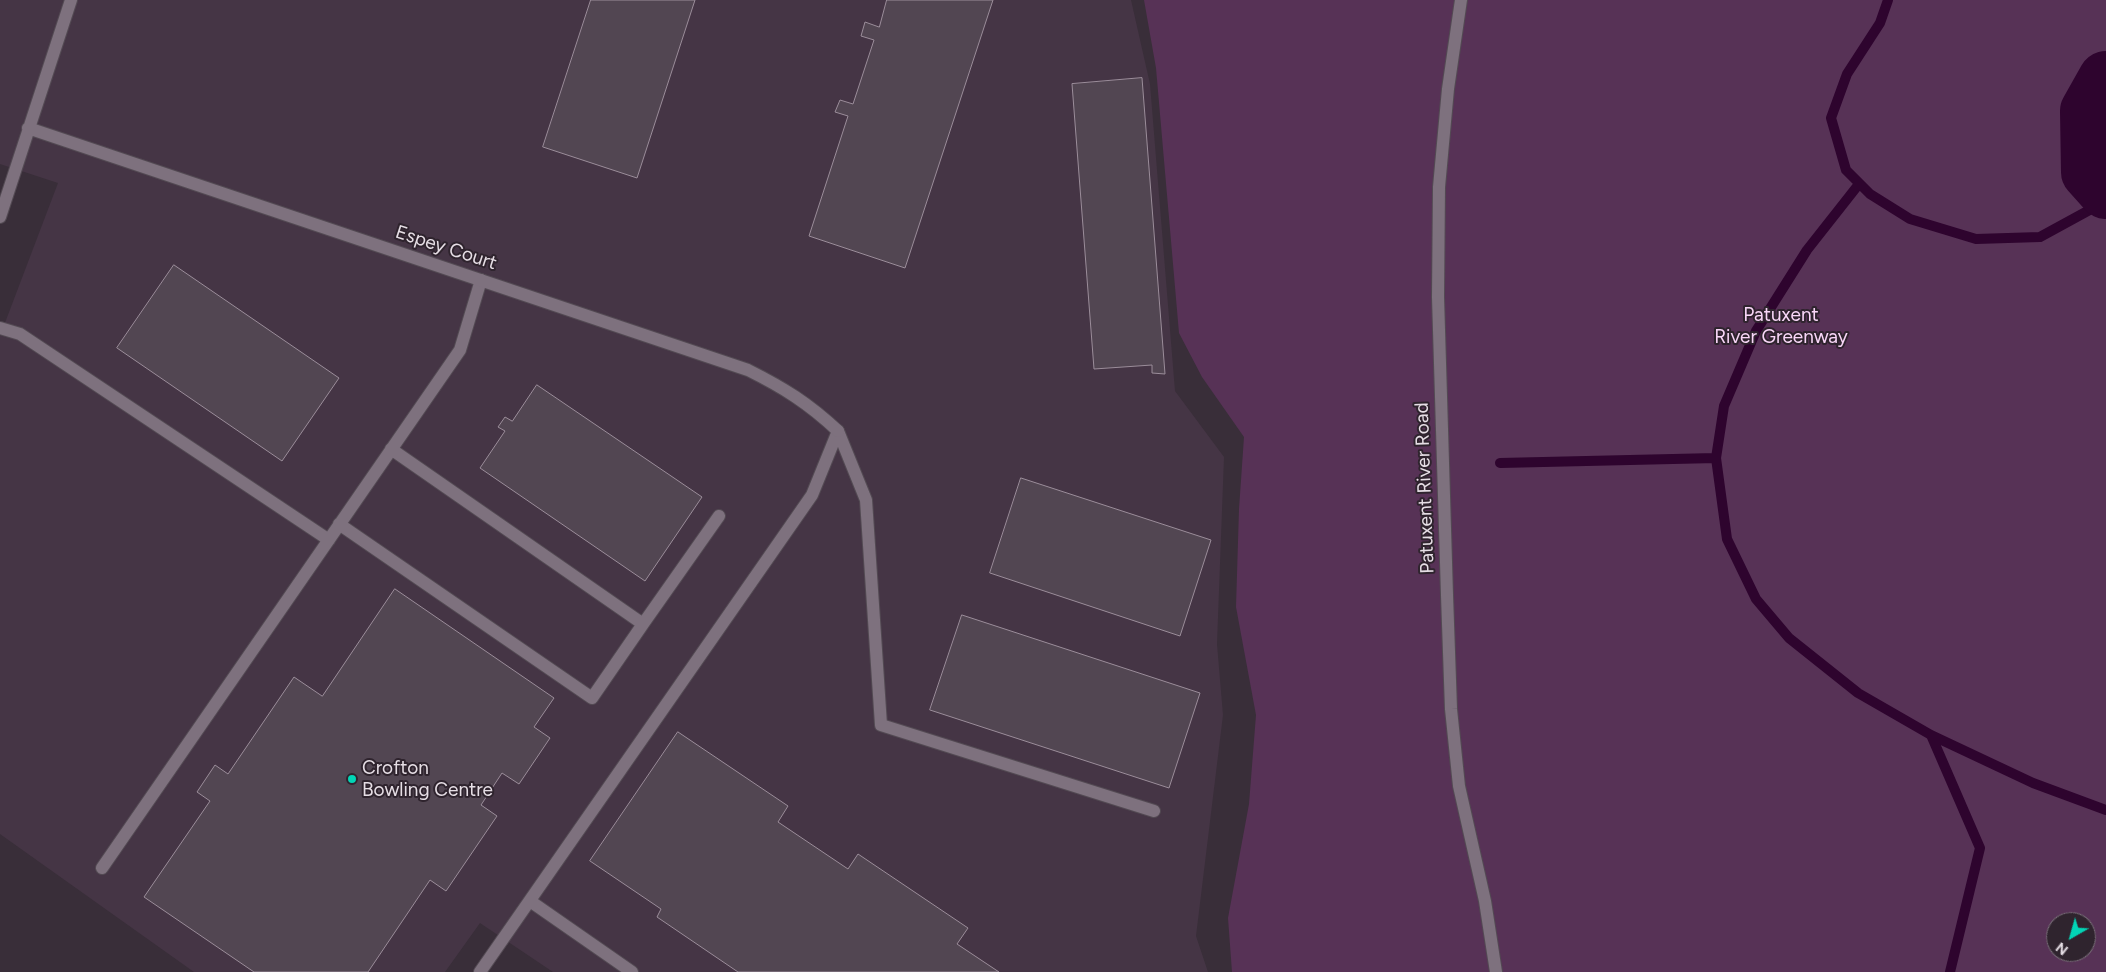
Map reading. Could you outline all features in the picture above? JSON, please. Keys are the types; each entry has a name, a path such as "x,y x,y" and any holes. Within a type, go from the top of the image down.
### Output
{"street":[{"path":"0,217 71,0"},
{"name":"Patuxent River Road","path":"1461,0 1448,89 1439,187 1438,297 1446,595 1451,709 1459,786 1485,901 1496,972"},
{"name":"Espey Court","path":"28,128 748,370 794,394 815,409 838,431"},
{"path":"102,868 460,350 481,280"},
{"path":"0,328 20,334 329,540"},
{"path":"838,431 866,500 881,725 1154,811"},
{"path":"480,972 812,495 838,431"},
{"path":"391,450 642,624"},
{"path":"340,524 592,698 719,516"},
{"path":"530,901 632,972"}],"shaded area":[{"path":"0,0 1131,0 1150,84 1175,391 1224,457 1217,644 1223,715 1196,936 1208,972 553,972 480,923 445,972 194,972 0,834 0,336 58,183 0,164"}],"green space":[{"name":"Patuxent River Greenway","path":"1144,0 2106,0 2106,972 1232,972 1228,918 1249,804 1256,715 1236,607 1239,509 1244,437 1202,377 1179,333 1156,68"}],"building":[{"path":"591,0 695,0 637,178 543,147"},
{"path":"887,0 993,0 905,268 809,236 848,116 835,112 840,100 853,104 874,40 861,36 865,22 879,27"},
{"path":"1142,78 1165,374 1152,373 1152,365 1094,369 1072,84"},
{"path":"174,265 339,378 282,461 117,348"},
{"path":"537,385 702,497 645,581 480,468 505,431 498,427 505,417 512,421"},
{"path":"1021,478 1211,540 1180,636 990,573"},
{"name":"Crofton Bowling Centre","path":"395,589 554,698 534,727 550,738 519,784 502,773 481,805 497,816 446,891 430,880 368,972 254,972 144,897 210,801 197,792 215,765 228,774 294,677 322,696"},
{"path":"962,615 1200,693 1169,788 930,710"},
{"path":"678,732 788,806 778,822 848,869 858,854 968,928 957,944 999,972 738,972 657,917 661,909 590,861"}],"waterway":[{"path":"1888,0 1880,23 1847,74 1831,118 1846,170 1870,194 1910,219 1976,239 2040,237 2106,201"},
{"path":"2106,79 2088,111 2089,172 2106,191"},
{"path":"1859,184 1807,250 1756,331 1724,406 1716,458 1727,539 1756,599 1789,638 1858,693 1931,735 2033,783 2106,810"},
{"path":"1500,463 1716,458"},
{"path":"1931,735 1980,848 1950,972"}],"place":[{"name":"Crofton Bowling Centre","path":"352,779"}]}
